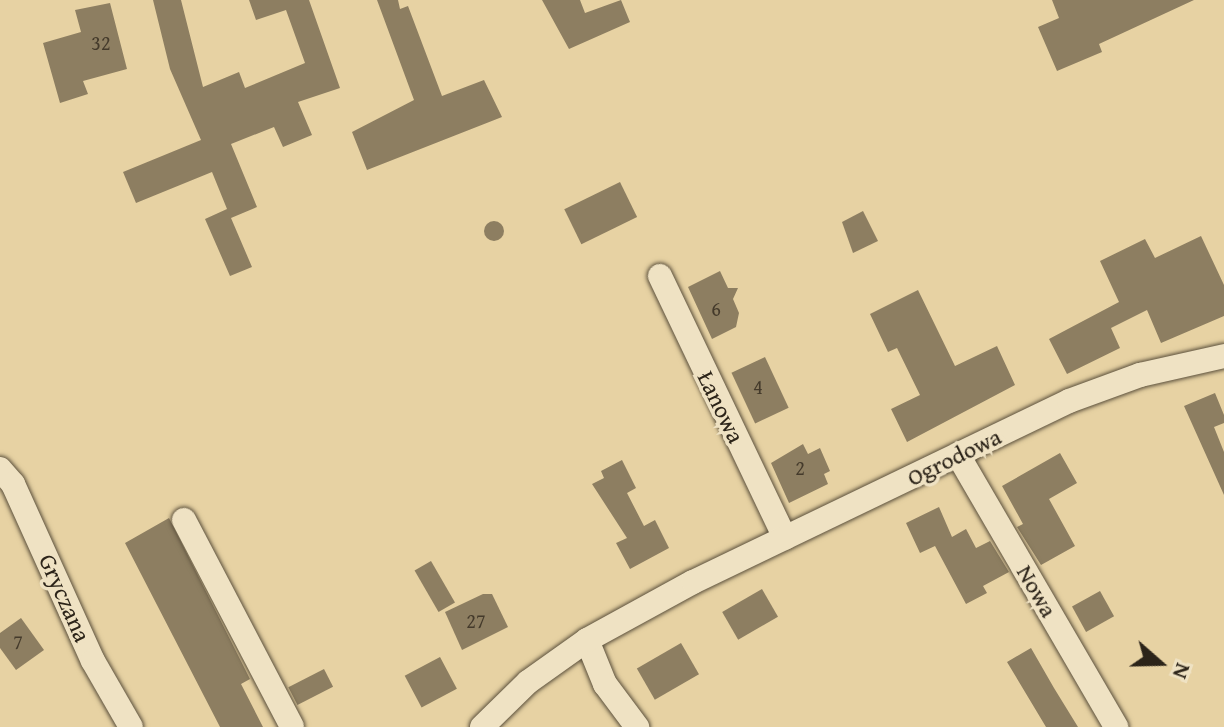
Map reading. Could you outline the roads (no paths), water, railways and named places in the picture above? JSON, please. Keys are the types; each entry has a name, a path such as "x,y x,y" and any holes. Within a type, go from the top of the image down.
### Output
{"street":[{"name":"Łanowa","path":"660,276 785,538"},
{"name":"Ogrodowa","path":"482,727 528,682 587,640 693,582 1069,401 1140,375 1224,356"},
{"name":"Nowa","path":"958,455 1116,727"},
{"name":"Gryczana","path":"0,469 13,484 93,661 131,727"},
{"path":"184,520 292,727"},
{"path":"587,640 605,684 637,727"}]}
